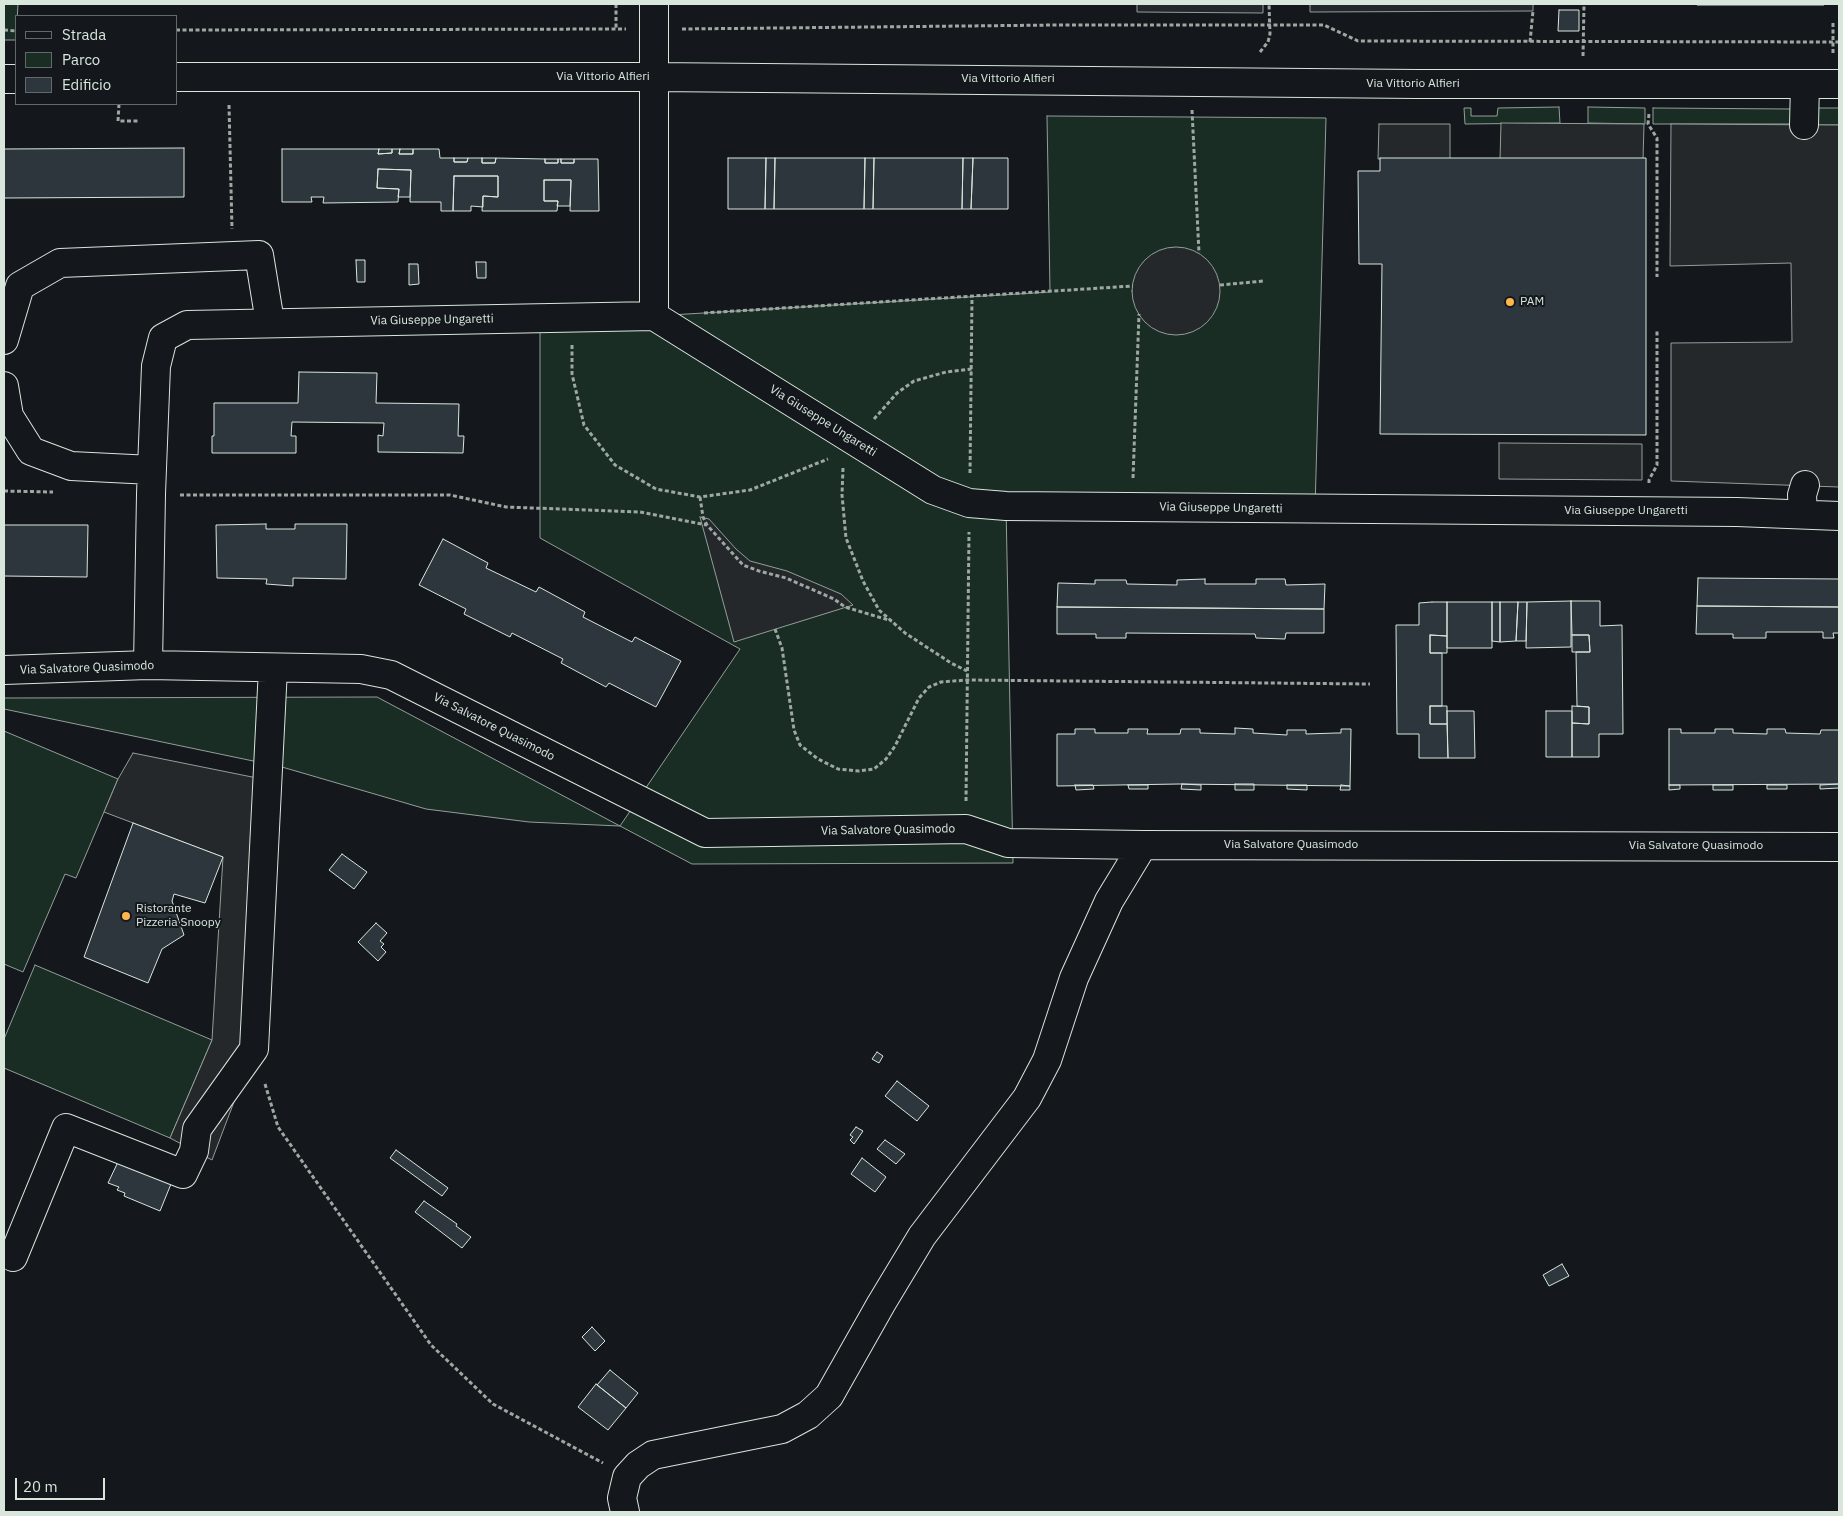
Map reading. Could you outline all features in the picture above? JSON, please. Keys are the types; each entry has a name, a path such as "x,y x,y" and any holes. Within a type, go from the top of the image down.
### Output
{"street":[{"path":"654,16 654,316"},
{"name":"Via Vittorio Alfieri","path":"178,78 654,77 1047,79 1417,84 1805,84 1836,72"},
{"path":"1804,125 1805,84"},
{"path":"4,340 20,286 60,263 259,255 270,322"},
{"name":"Via Giuseppe Ungaretti","path":"148,665 156,366 163,338 187,324 654,316 933,490 969,503 1006,506 1727,512 1839,516"},
{"path":"4,386 9,416 31,451 72,466 152,470"},
{"path":"1803,514 1802,496 1805,485"},
{"name":"Via Salvatore Quasimodo","path":"4,670 148,665 361,669 391,675 705,833 966,829 1008,843 1839,847"},
{"path":"13,1257 66,1128 183,1174 194,1151 197,1129 254,1049 273,668"},
{"path":"625,1512 622,1498 627,1477 638,1465 653,1455 782,1428 808,1415 829,1396 922,1236 1027,1098 1047,1060 1074,978 1108,901 1143,845"}],"path":[{"path":"616,4 616,29"},
{"path":"1583,57 1584,4"},
{"path":"1530,42 1533,11"},
{"path":"178,30 616,29 654,16 1056,25 1324,25 1358,41 1839,42"},
{"path":"1832,22 1836,72"},
{"path":"229,104 232,229"},
{"path":"1192,104 1199,253"},
{"path":"118,105 118,121 139,121"},
{"path":"1648,124 1657,138 1658,277"},
{"path":"1220,285 1264,281"},
{"path":"697,313 1133,286"},
{"path":"970,476 972,296"},
{"path":"1132,487 1138,314"},
{"path":"1649,487 1649,480 1657,465 1657,331"},
{"path":"572,339 572,374 584,425 615,465 656,489 700,497 750,490 835,455"},
{"path":"870,424 897,393 914,381 946,372 972,370"},
{"path":"843,460 842,495 846,538 864,581 879,610 905,633 968,672"},
{"path":"171,494 450,495 506,507 640,512 707,525"},
{"path":"700,497 703,518 707,525 743,565 786,578 834,599 845,607 892,621"},
{"path":"966,829 969,530"},
{"path":"775,629 782,648 794,730 800,745 818,759 838,769 859,771 874,769 886,759 896,746 919,698 929,687 941,682 968,680 1370,684"},
{"path":"254,1049 278,1127 431,1345 493,1404 627,1477"}],"green space":[{"path":"4,4 18,4 17,15 15,15 15,40 4,40"},
{"path":"1559,107 1560,123 1465,124 1464,108 1471,108 1471,116 1497,116 1498,108"},
{"path":"1588,107 1645,108 1645,124 1588,123"},
{"path":"1653,108 1791,109 1791,124 1653,124"},
{"path":"1817,108 1839,108 1839,125 1817,125"},
{"path":"1047,116 1326,118 1315,509 1006,506 1013,863 692,864 620,826 740,649 540,538 540,318 654,316 1050,292"},
{"path":"377,697 620,826 529,822 426,809 282,767 4,709 4,698"},
{"path":"4,731 118,779 76,878 65,874 23,972 4,964"},
{"path":"35,965 212,1040 170,1138 4,1068 4,1039"}],"shaded area":[{"path":"1137,4 1263,4 1263,13 1137,12"},
{"path":"1310,4 1533,4 1533,11 1310,12"},
{"path":"1501,123 1644,124 1643,160 1500,160"},
{"path":"1379,124 1450,124 1450,159 1378,159"},
{"path":"1671,124 1839,125 1839,487 1671,481 1671,343 1792,342 1791,263 1670,266"},
{"path":"1176,247 1193,251 1207,260 1216,274 1220,291 1216,308 1207,322 1193,331 1176,335 1159,331 1145,322 1136,308 1132,291 1136,274 1145,260 1159,251"},
{"path":"1499,443 1642,444 1642,480 1499,479"},
{"path":"700,517 709,519 736,549 750,561 787,571 841,594 853,605 734,642"},
{"path":"133,753 267,780 254,1049 212,1160 170,1138 212,1040 223,857 104,812 118,779"}],"building":[{"path":"1743,4 1743,5 1697,5"},
{"path":"1824,4 1824,5 1743,5"},
{"path":"1559,10 1579,10 1579,31 1558,31"},
{"path":"184,148 184,197 4,198 4,149"},
{"path":"282,149 379,149 378,154 392,153 392,149 400,149 399,154 413,154 413,149 439,149 440,158 454,158 454,162 467,162 468,158 482,158 482,163 495,163 496,158 545,159 545,163 558,163 558,159 561,159 561,163 574,163 574,159 598,159 599,211 570,211 571,180 544,180 544,201 558,201 557,211 482,211 483,196 498,197 498,176 454,176 453,211 441,211 441,202 410,202 411,170 378,169 377,188 399,189 398,202 323,203 324,197 311,197 312,202 282,202"},
{"path":"379,149 392,149 392,153 378,154"},
{"path":"400,149 413,149 413,154 399,154"},
{"path":"454,158 468,158 467,162 454,162"},
{"path":"482,158 496,158 495,163 482,163"},
{"path":"728,158 766,158 765,209 728,209"},
{"path":"766,158 775,158 774,209 765,209"},
{"path":"775,158 865,158 864,209 774,209"},
{"path":"865,158 874,158 873,209 864,209"},
{"path":"874,158 963,158 962,209 873,209"},
{"path":"963,158 973,158 971,209 962,209"},
{"path":"973,158 1008,158 1008,209 971,209"},
{"path":"1380,158 1646,158 1646,435 1380,434 1382,264 1359,264 1358,171 1380,171"},
{"path":"545,159 558,159 558,163 545,163"},
{"path":"561,159 574,159 574,163 561,163"},
{"path":"378,169 411,170 410,197 398,197 399,189 377,188"},
{"path":"454,176 498,176 498,197 483,196 483,207 471,206 471,211 453,211"},
{"path":"544,180 571,180 570,206 557,206 558,201 544,201"},
{"path":"356,260 365,260 365,282 357,282"},
{"path":"476,262 486,262 486,278 477,278"},
{"path":"409,264 418,264 419,284 409,285"},
{"path":"299,372 377,373 376,403 459,404 458,436 464,436 463,453 378,452 378,435 383,436 384,423 292,422 291,436 296,436 296,453 212,453 214,403 298,403"},
{"path":"266,524 266,529 295,529 295,524 347,524 346,579 293,578 293,586 266,584 267,579 217,578 216,525"},
{"path":"4,525 88,525 87,577 4,576"},
{"path":"443,539 488,563 486,568 536,592 539,587 585,612 583,617 632,642 635,637 681,661 656,707 609,683 606,687 561,663 563,659 512,633 510,637 464,614 466,609 419,585"},
{"path":"1698,578 1839,579 1839,607 1697,606"},
{"path":"1205,579 1205,584 1256,584 1256,579 1285,579 1286,585 1325,584 1324,609 1057,607 1058,583 1095,584 1095,580 1126,580 1127,584 1177,585 1177,580"},
{"path":"1571,601 1600,601 1600,626 1622,625 1623,734 1599,734 1599,757 1572,757 1572,723 1589,724 1589,707 1577,706 1576,652 1590,652 1589,635 1572,635"},
{"path":"1571,601 1571,647 1526,648 1527,602"},
{"path":"1447,602 1447,636 1430,635 1430,653 1442,653 1442,706 1430,706 1430,724 1447,724 1448,758 1419,758 1419,734 1397,734 1396,625 1419,625 1419,603"},
{"path":"1447,602 1492,602 1492,648 1447,648"},
{"path":"1492,602 1500,602 1500,642 1492,641"},
{"path":"1500,602 1518,602 1516,641 1500,642"},
{"path":"1518,602 1527,602 1526,641 1516,641"},
{"path":"1697,606 1839,607 1839,633 1833,633 1834,638 1823,638 1823,632 1766,632 1766,638 1733,638 1733,634 1696,634"},
{"path":"1057,607 1324,609 1324,633 1286,633 1285,639 1256,638 1255,634 1126,633 1126,638 1096,638 1096,634 1057,634"},
{"path":"1430,635 1447,636 1447,653 1430,653"},
{"path":"1572,635 1589,635 1590,652 1572,652"},
{"path":"1430,706 1447,706 1447,724 1430,724"},
{"path":"1572,706 1589,707 1589,724 1572,723"},
{"path":"1447,711 1474,711 1475,758 1448,758"},
{"path":"1546,711 1572,711 1572,757 1546,757"},
{"path":"1235,728 1253,729 1253,733 1287,735 1287,730 1306,730 1306,734 1341,733 1341,729 1351,729 1350,786 1179,784 1057,786 1057,734 1075,734 1075,729 1095,729 1095,733 1128,733 1128,729 1148,729 1147,734 1180,734 1181,729 1200,729 1200,733 1235,734"},
{"path":"1669,729 1681,729 1681,733 1715,733 1715,729 1733,729 1733,733 1767,734 1767,729 1785,729 1786,733 1820,734 1821,730 1839,730 1839,784 1669,785"},
{"path":"1182,784 1201,785 1201,790 1181,789"},
{"path":"1235,784 1254,784 1254,790 1235,790"},
{"path":"1839,784 1839,788 1820,789 1820,785"},
{"path":"1075,785 1093,785 1094,789 1076,790"},
{"path":"1128,785 1148,785 1148,789 1129,789"},
{"path":"1287,785 1307,785 1307,790 1287,789"},
{"path":"1341,785 1350,786 1350,790 1340,790"},
{"path":"1669,785 1680,785 1680,789 1669,790"},
{"path":"1713,785 1733,785 1733,790 1713,790"},
{"path":"1767,785 1787,785 1787,789 1767,789"},
{"path":"133,823 223,857 205,903 174,894 172,901 184,935 162,949 148,983 84,957"},
{"path":"342,854 367,872 354,889 329,870"},
{"path":"376,923 387,933 380,941 384,944 381,947 386,952 378,961 358,942"},
{"path":"877,1052 883,1056 879,1063 872,1059"},
{"path":"897,1081 929,1106 917,1121 885,1096"},
{"path":"856,1127 863,1131 854,1144 850,1140 853,1137 850,1135"},
{"path":"885,1140 905,1154 896,1164 877,1149"},
{"path":"396,1150 448,1188 442,1196 390,1158"},
{"path":"862,1158 886,1177 875,1192 851,1174"},
{"path":"118,1162 134,1170 135,1167 171,1184 160,1211 124,1196 125,1193 117,1190 119,1187 108,1183"},
{"path":"424,1201 457,1224 456,1226 471,1237 462,1248 415,1212"},
{"path":"1562,1264 1569,1276 1549,1286 1543,1275"},
{"path":"592,1327 605,1341 595,1351 582,1337"},
{"path":"610,1370 638,1393 626,1408 597,1385"},
{"path":"596,1384 626,1408 608,1430 578,1407"}],"place":[{"name":"PAM","path":"1510,302"},
{"name":"Ristorante Pizzeria Snoopy","path":"126,916"}]}
